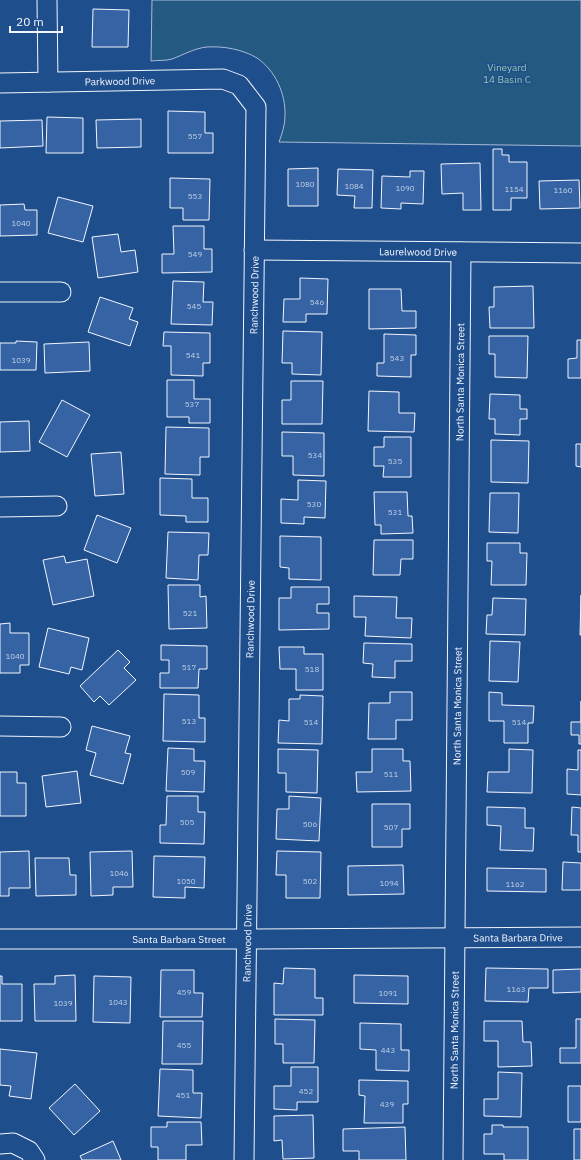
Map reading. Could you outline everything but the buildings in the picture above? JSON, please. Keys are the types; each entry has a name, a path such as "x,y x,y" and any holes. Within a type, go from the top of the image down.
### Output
{"street":[{"path":"47,0 48,82"},
{"name":"Parkwood Drive","path":"0,83 223,79 239,85"},
{"name":"Ranchwood Drive","path":"239,85 256,107 244,1160"},
{"name":"Laurelwood Drive","path":"254,250 581,253"},
{"name":"North Santa Monica Street","path":"453,1160 461,252"},
{"path":"0,292 61,292"},
{"path":"0,507 57,506"},
{"path":"0,726 61,727"},
{"name":"Santa Barbara Drive","path":"455,938 581,937"},
{"name":"Santa Barbara Street","path":"0,939 455,938"},
{"path":"0,1144 13,1144 32,1156"}],"green space":[{"name":"Vineyard 14 Basin C","path":"152,0 581,0 581,146 279,142 285,119 284,99 274,76 257,58 239,50 207,47 170,60 151,61"}]}
